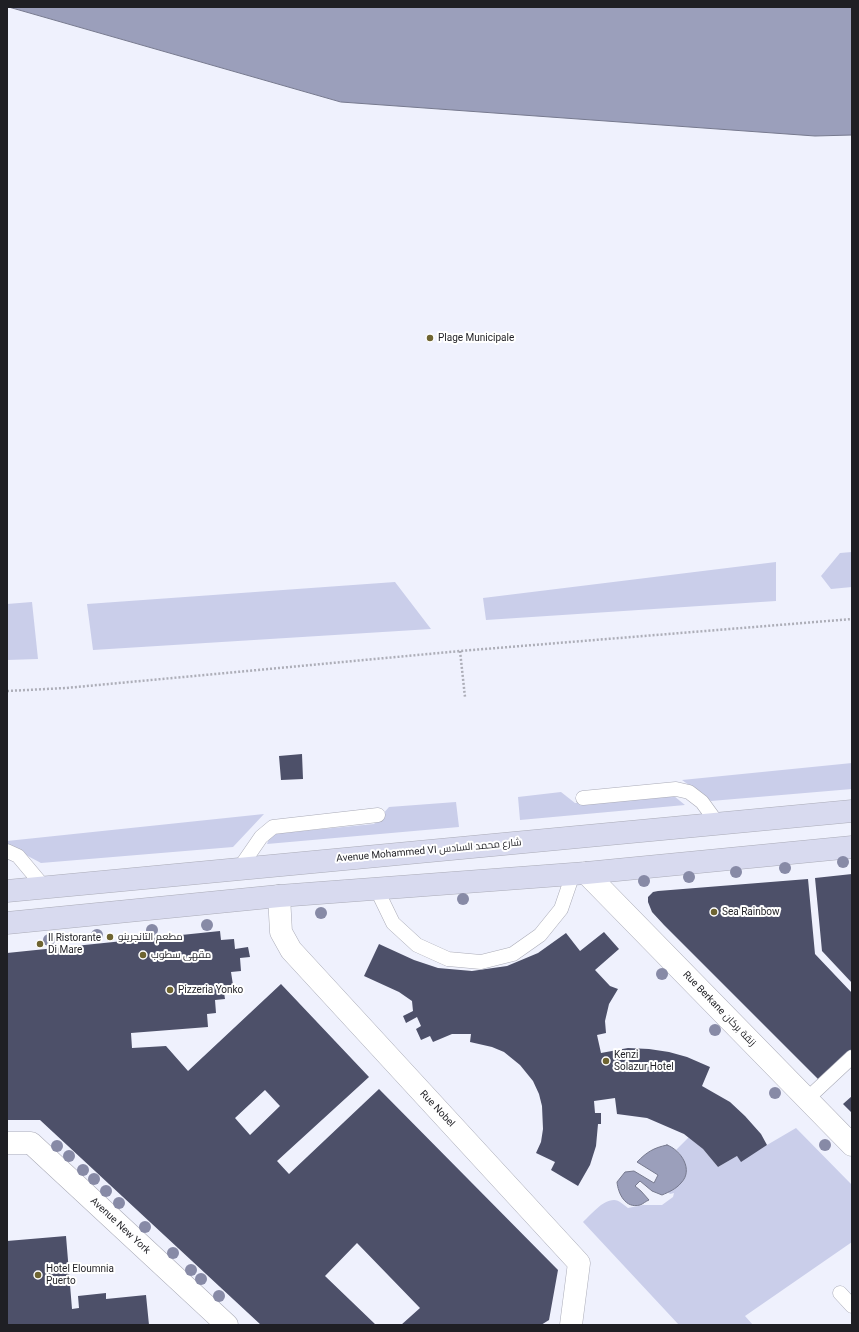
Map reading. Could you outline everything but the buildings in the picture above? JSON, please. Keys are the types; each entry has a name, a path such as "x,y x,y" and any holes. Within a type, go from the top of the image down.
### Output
{"main road":[{"name":"Avenue Mohammed VI شارع محمد السادس","path":"7,891 852,811"},
{"path":"7,923 279,896 579,873 852,847"}],"street":[{"name":"Rue Berkane زنقة بركان","path":"579,873 852,1144"},
{"name":"Rue Nobel","path":"279,896 281,932 291,950 579,1263 571,1325"},
{"name":"Avenue New York","path":"7,1143 31,1143 227,1325"}],"lane":[{"path":"583,798 676,788 689,792 702,802 718,824"},
{"path":"239,869 261,836 274,827 378,815"},
{"path":"7,851 18,856 44,887"},
{"path":"376,888 393,923 417,945 448,959 481,962 513,954 540,935 561,908 579,873"},
{"path":"807,1099 852,1057"},
{"path":"840,1293 852,1306"}],"path":[{"path":"7,691 66,688 460,651 852,619"},
{"path":"460,651 465,697"}],"shaded area":[{"path":"9,7 852,7 852,135 815,136 341,102"},
{"path":"852,552 852,587 831,589 821,576 840,553"},
{"path":"776,562 776,601 486,620 483,598"},
{"path":"395,582 431,629 93,650 87,604"},
{"path":"32,602 38,659 7,660 7,604"},
{"path":"852,763 852,789 711,801 682,780"},
{"path":"561,792 575,803 674,796 685,805 520,820 518,797"},
{"path":"456,802 459,827 267,844 271,834 374,824 389,807"},
{"path":"264,814 233,847 41,863 7,845 7,841"},
{"path":"796,1128 852,1185 852,1242 745,1316 753,1325 679,1325 583,1222 605,1202 614,1200 618,1201 628,1208 643,1205 662,1205 673,1197 674,1193 670,1194 668,1192 674,1189 680,1154 676,1150 689,1137 703,1149 718,1167 737,1156 741,1161"},
{"path":"667,1145 677,1151 684,1161 686,1167 685,1178 677,1187 662,1195 652,1191 640,1181 635,1186 649,1200 640,1205 630,1205 623,1199 617,1182 625,1172 634,1171 654,1183 658,1175 637,1162 650,1151"}],"place":[{"name":"Plage Municipale","path":"430,338"},
{"name":"Sea Rainbow","path":"714,912"},
{"name":"مطعم التانجرينو","path":"110,937"},
{"name":"Il Ristorante Di Mare","path":"40,944"},
{"name":"مقهى سطوب","path":"143,955"},
{"name":"Pizzeria Yonko","path":"170,990"},
{"name":"Kenzi Solazur Hotel","path":"606,1061"},
{"name":"Hotel Eloumnia Puerto","path":"38,1275"}]}
